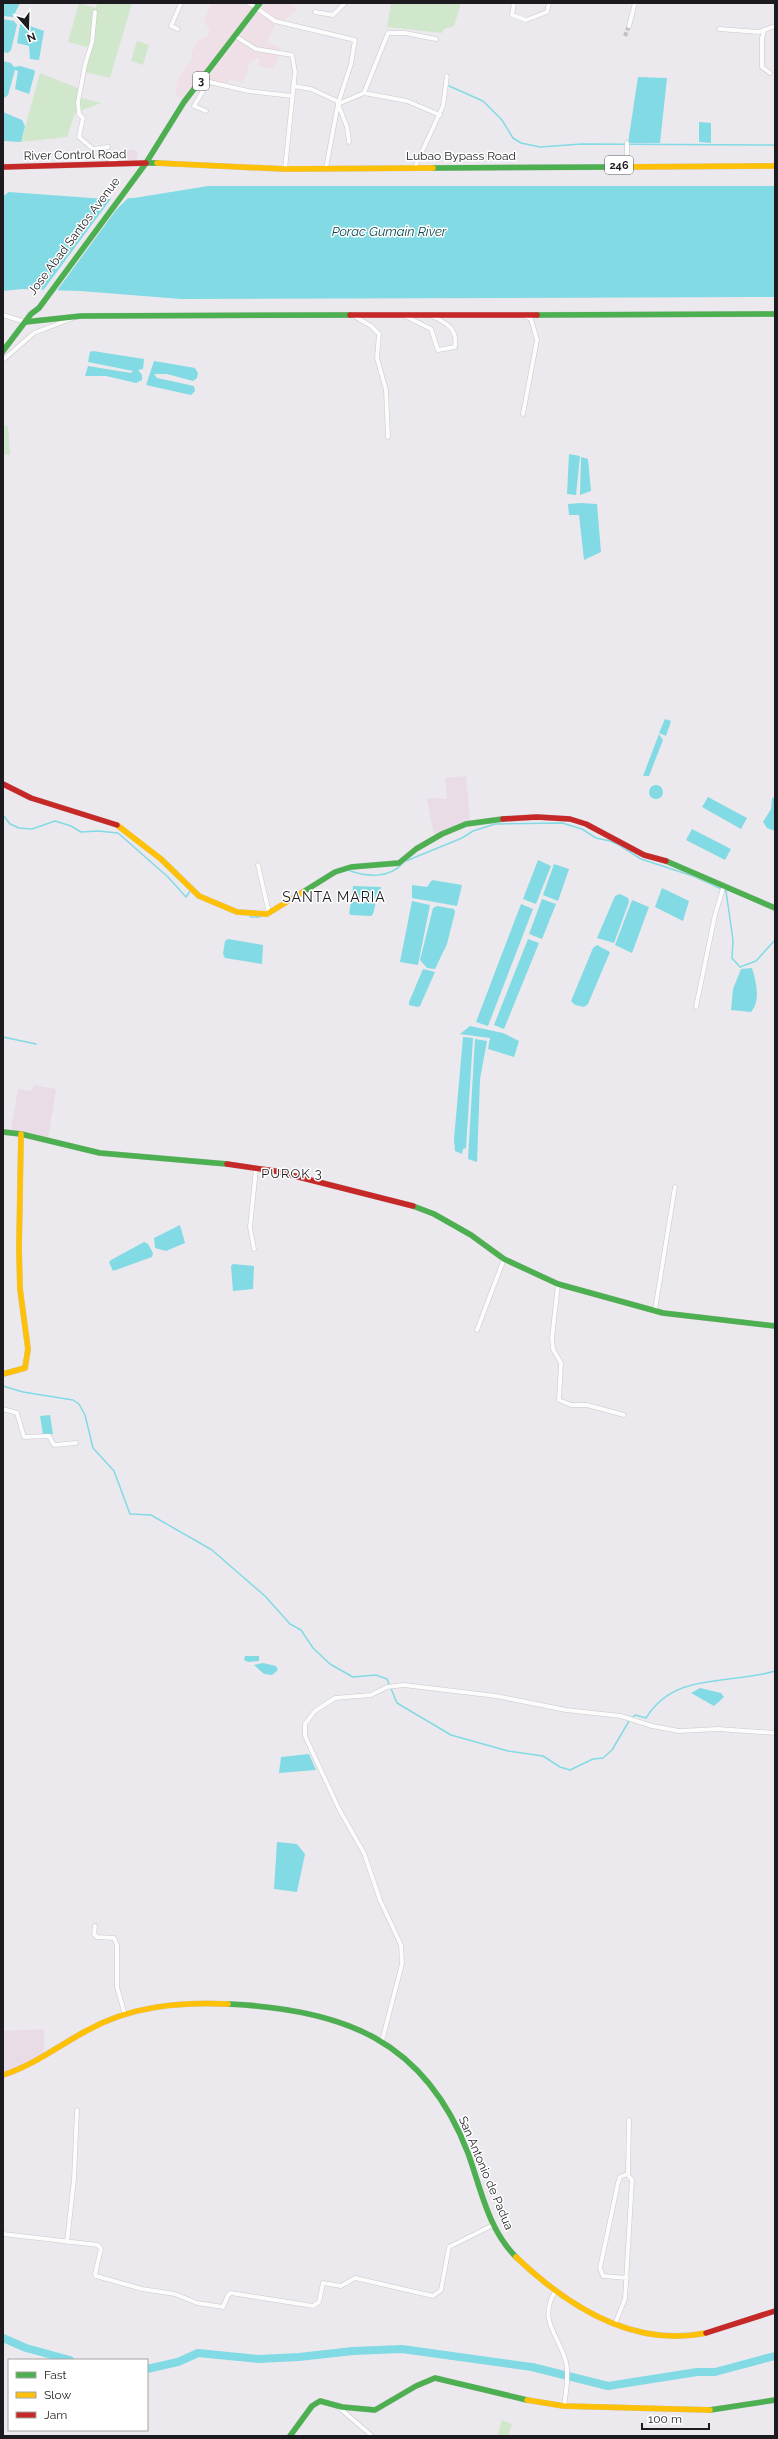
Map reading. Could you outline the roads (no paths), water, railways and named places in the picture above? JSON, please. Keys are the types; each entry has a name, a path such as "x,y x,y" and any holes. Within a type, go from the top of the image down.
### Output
{"main road":[{"name":"Jose Abad Santos Avenue","path":"3,351 31,314 39,308 146,163 184,102 258,6"},
{"name":"River Control Road","path":"3,168 129,165 146,163"},
{"name":"Lubao Bypass Road","path":"146,163 285,169 627,165 775,166"},
{"path":"25,322 81,316 430,315 518,313 775,314"},
{"path":"3,784 31,798 116,824 161,860 199,896 236,912 256,915 269,913 306,888 335,872 351,867 399,863 414,850 442,834 466,824 494,819 538,817 570,819 586,824 644,855 678,864 775,908"},
{"path":"3,1132 20,1134 100,1153 183,1159 256,1169 332,1184 401,1202 434,1214 471,1235 504,1259 558,1284 655,1310 698,1318 775,1326"},
{"path":"3,1374 25,1368 28,1349 20,1290 20,1134"},
{"name":"San Antonio de Padua","path":"3,2075 44,2059 98,2025 125,2015 165,2006 248,2006 324,2018 382,2041 419,2072 446,2107 467,2152 493,2225 509,2249 532,2272 592,2316 642,2334 664,2336 694,2335 775,2311"},
{"path":"290,2436 312,2406 320,2401 336,2405 375,2410 416,2386 436,2378 542,2403 564,2406 704,2410 775,2400"}],"street":[{"path":"178,29 171,26 181,3"},
{"path":"249,3 258,6 275,21 301,25 354,40 351,64 338,104 326,168"},
{"path":"314,12 332,15 345,3"},
{"path":"514,3 512,15 526,20 546,12 549,3"},
{"path":"628,26 635,3"},
{"path":"95,12 92,42 85,65 78,108 83,118 80,140 89,144 91,148 101,149 108,147"},
{"path":"719,30 764,31 775,26"},
{"path":"764,31 762,38 762,67 770,72"},
{"path":"364,93 388,33 405,33 436,39"},
{"path":"236,36 256,49 292,55 295,72 285,169"},
{"path":"415,167 440,115 447,76"},
{"path":"201,80 248,91 292,96"},
{"path":"196,86 203,91 194,106 206,111"},
{"path":"293,86 311,89 337,101 347,127 350,142"},
{"path":"338,104 364,93 407,101 440,115"},
{"path":"627,145 627,165"},
{"path":"101,149 104,157 129,165"},
{"path":"518,313 531,319 537,340 523,414"},
{"path":"401,314 431,329 438,350 455,347 454,332 447,323 430,315"},
{"path":"3,315 25,322"},
{"path":"352,315 371,326 379,334 377,358 386,390 388,437"},
{"path":"3,360 34,332 81,316"},
{"path":"258,865 269,913"},
{"path":"696,1007 724,886"},
{"path":"254,1249 250,1227 256,1169"},
{"path":"655,1310 675,1187"},
{"path":"477,1330 504,1259"},
{"path":"558,1284 552,1338 553,1349 557,1353 562,1363 559,1400 571,1405 587,1405 624,1415"},
{"path":"3,1409 17,1414 24,1437 49,1436 54,1445 76,1444"},
{"path":"382,2041 402,1964 401,1945 380,1900 364,1853 339,1809 304,1729 315,1711 335,1698 371,1695 394,1685 496,1696 566,1710 621,1716 652,1726 679,1731 718,1729 775,1733"},
{"path":"95,1926 94,1934 97,1937 114,1938 117,1945 117,1987 125,2015"},
{"path":"67,2242 74,2179 77,2110"},
{"path":"615,2324 625,2299 627,2278 632,2180 628,2174 629,2120"},
{"path":"627,2278 603,2276 600,2268 618,2183 623,2174 628,2174"},
{"path":"3,2234 98,2245 101,2249 94,2274 96,2276 142,2289 175,2294 197,2303 224,2307 228,2294 231,2293 312,2306 319,2302 323,2283 341,2286 355,2278 384,2283 433,2296 441,2290 449,2247 493,2225"},
{"path":"556,2290 548,2302 546,2312 566,2364 564,2406"},
{"path":"336,2405 372,2436"}],"water":[{"path":"3,3 20,3 13,17 3,16"},
{"path":"3,19 14,21 17,25 11,50 8,53 3,52"},
{"path":"22,23 44,31 39,60 30,59 29,46 17,43 20,25"},
{"path":"3,61 11,63 14,67 20,66 34,70 35,72 29,94 15,89 18,71 15,70 8,95 3,99"},
{"path":"638,77 667,78 660,143 628,143"},
{"path":"3,112 22,120 25,126 21,142 3,141"},
{"path":"699,122 711,123 711,143 699,142"},
{"name":"Porac Gumain River","path":"208,186 775,186 775,297 181,299 80,291 22,289 3,291 3,196 9,192 105,199 134,198"},
{"path":"93,351 144,359 143,369 138,370 142,375 142,380 136,383 106,376 85,376 88,366 131,373 133,371 88,362 90,352"},
{"path":"154,361 195,368 198,373 197,378 193,381 167,374 154,374 157,378 194,386 195,391 191,395 146,385"},
{"path":"569,454 580,456 576,495 567,494"},
{"path":"581,457 588,459 591,491 580,495"},
{"path":"568,504 597,504 601,552 584,560 579,515 569,515"},
{"path":"665,719 671,721 666,736 659,733"},
{"path":"659,734 663,740 649,776 643,776"},
{"path":"653,785 659,785 663,789 663,795 659,799 653,799 649,795 649,789"},
{"path":"708,797 747,818 741,829 702,807"},
{"path":"775,797 775,831 767,828 763,822 771,809 772,798"},
{"path":"692,829 731,849 725,860 686,840"},
{"path":"538,860 551,866 536,904 523,899"},
{"path":"554,864 569,869 558,901 543,895"},
{"path":"432,880 462,885 457,906 412,898 412,885 427,887"},
{"path":"353,886 381,887 381,895 378,899 352,898"},
{"path":"662,888 689,901 683,921 655,907"},
{"path":"620,894 628,898 629,902 614,943 597,938 615,896"},
{"path":"542,899 556,904 542,939 529,934"},
{"path":"632,900 649,907 632,953 615,945"},
{"path":"412,901 430,905 418,965 400,962"},
{"path":"351,902 376,902 373,914 371,916 351,915 349,913"},
{"path":"521,904 533,909 488,1026 476,1022"},
{"path":"437,906 454,909 455,912 447,944 435,969 427,968 420,960 433,908"},
{"path":"228,939 263,945 262,964 225,958 223,954 225,941"},
{"path":"528,939 539,943 504,1029 494,1025"},
{"path":"597,945 610,952 588,1004 584,1007 575,1005 571,1001 593,948"},
{"path":"752,968 757,991 754,1007 751,1012 731,1010 733,989 741,969"},
{"path":"423,969 435,972 420,1006 417,1007 409,1005 409,1002"},
{"path":"470,1026 503,1033 519,1041 514,1057 488,1049 490,1038 460,1034"},
{"path":"463,1037 473,1038 466,1148 463,1149 462,1154 455,1151 454,1139"},
{"path":"475,1039 487,1041 480,1079 477,1162 468,1159"},
{"path":"180,1225 185,1243 166,1251 155,1248 154,1238"},
{"path":"144,1242 148,1244 153,1253 152,1257 113,1271 109,1262 111,1260"},
{"path":"233,1264 254,1266 253,1289 233,1291 231,1266"},
{"path":"50,1415 53,1434 43,1435 40,1416"},
{"path":"245,1656 259,1656 259,1661 248,1662 244,1660"},
{"path":"263,1663 276,1666 278,1670 272,1675 264,1674 254,1665"},
{"path":"700,1688 721,1693 724,1697 714,1706 691,1693"},
{"path":"309,1754 316,1770 279,1773 281,1757"},
{"path":"277,1842 297,1844 305,1854 297,1892 274,1889"}],"waterway":[{"path":"449,86 483,101 502,120 513,138 521,143 540,147 582,144 775,145"},
{"path":"3,726 3,733"},
{"path":"3,815 10,824 19,828 32,829 55,821 71,826 81,832 98,831 118,833 168,877 186,897 190,891"},
{"path":"406,861 462,838 473,831 495,824 562,823 582,829 596,838 610,841 619,845 641,859 693,876 726,891 733,940 732,958 740,967 756,961 775,940"},
{"path":"348,870 362,874 377,875 391,872 403,863"},
{"path":"250,917 260,917"},
{"path":"3,1037 36,1044"},
{"path":"3,1386 23,1392 73,1400 79,1404 85,1415 93,1448 114,1471 130,1514 151,1515 212,1550 265,1596 290,1624 301,1630 313,1648 330,1664 353,1677 376,1675 387,1679 397,1703 451,1735 508,1751 543,1756 560,1767 570,1770 593,1759 603,1758 612,1750 629,1721"},
{"path":"632,1718 635,1715 646,1718 658,1703 672,1693 688,1686 704,1682 758,1675 775,1671"},
{"path":"3,2338 26,2348 66,2359"},
{"path":"148,2369 178,2362 198,2353 258,2359 299,2357 353,2351 402,2349 532,2367 608,2386 697,2372 715,2372 775,2356"}],"tunnel":[{"path":"625,36 629,26"}],"district":[{"name":"SANTA MARIA","path":"334,897"},
{"name":"PUROK 3","path":"292,1173"}]}
